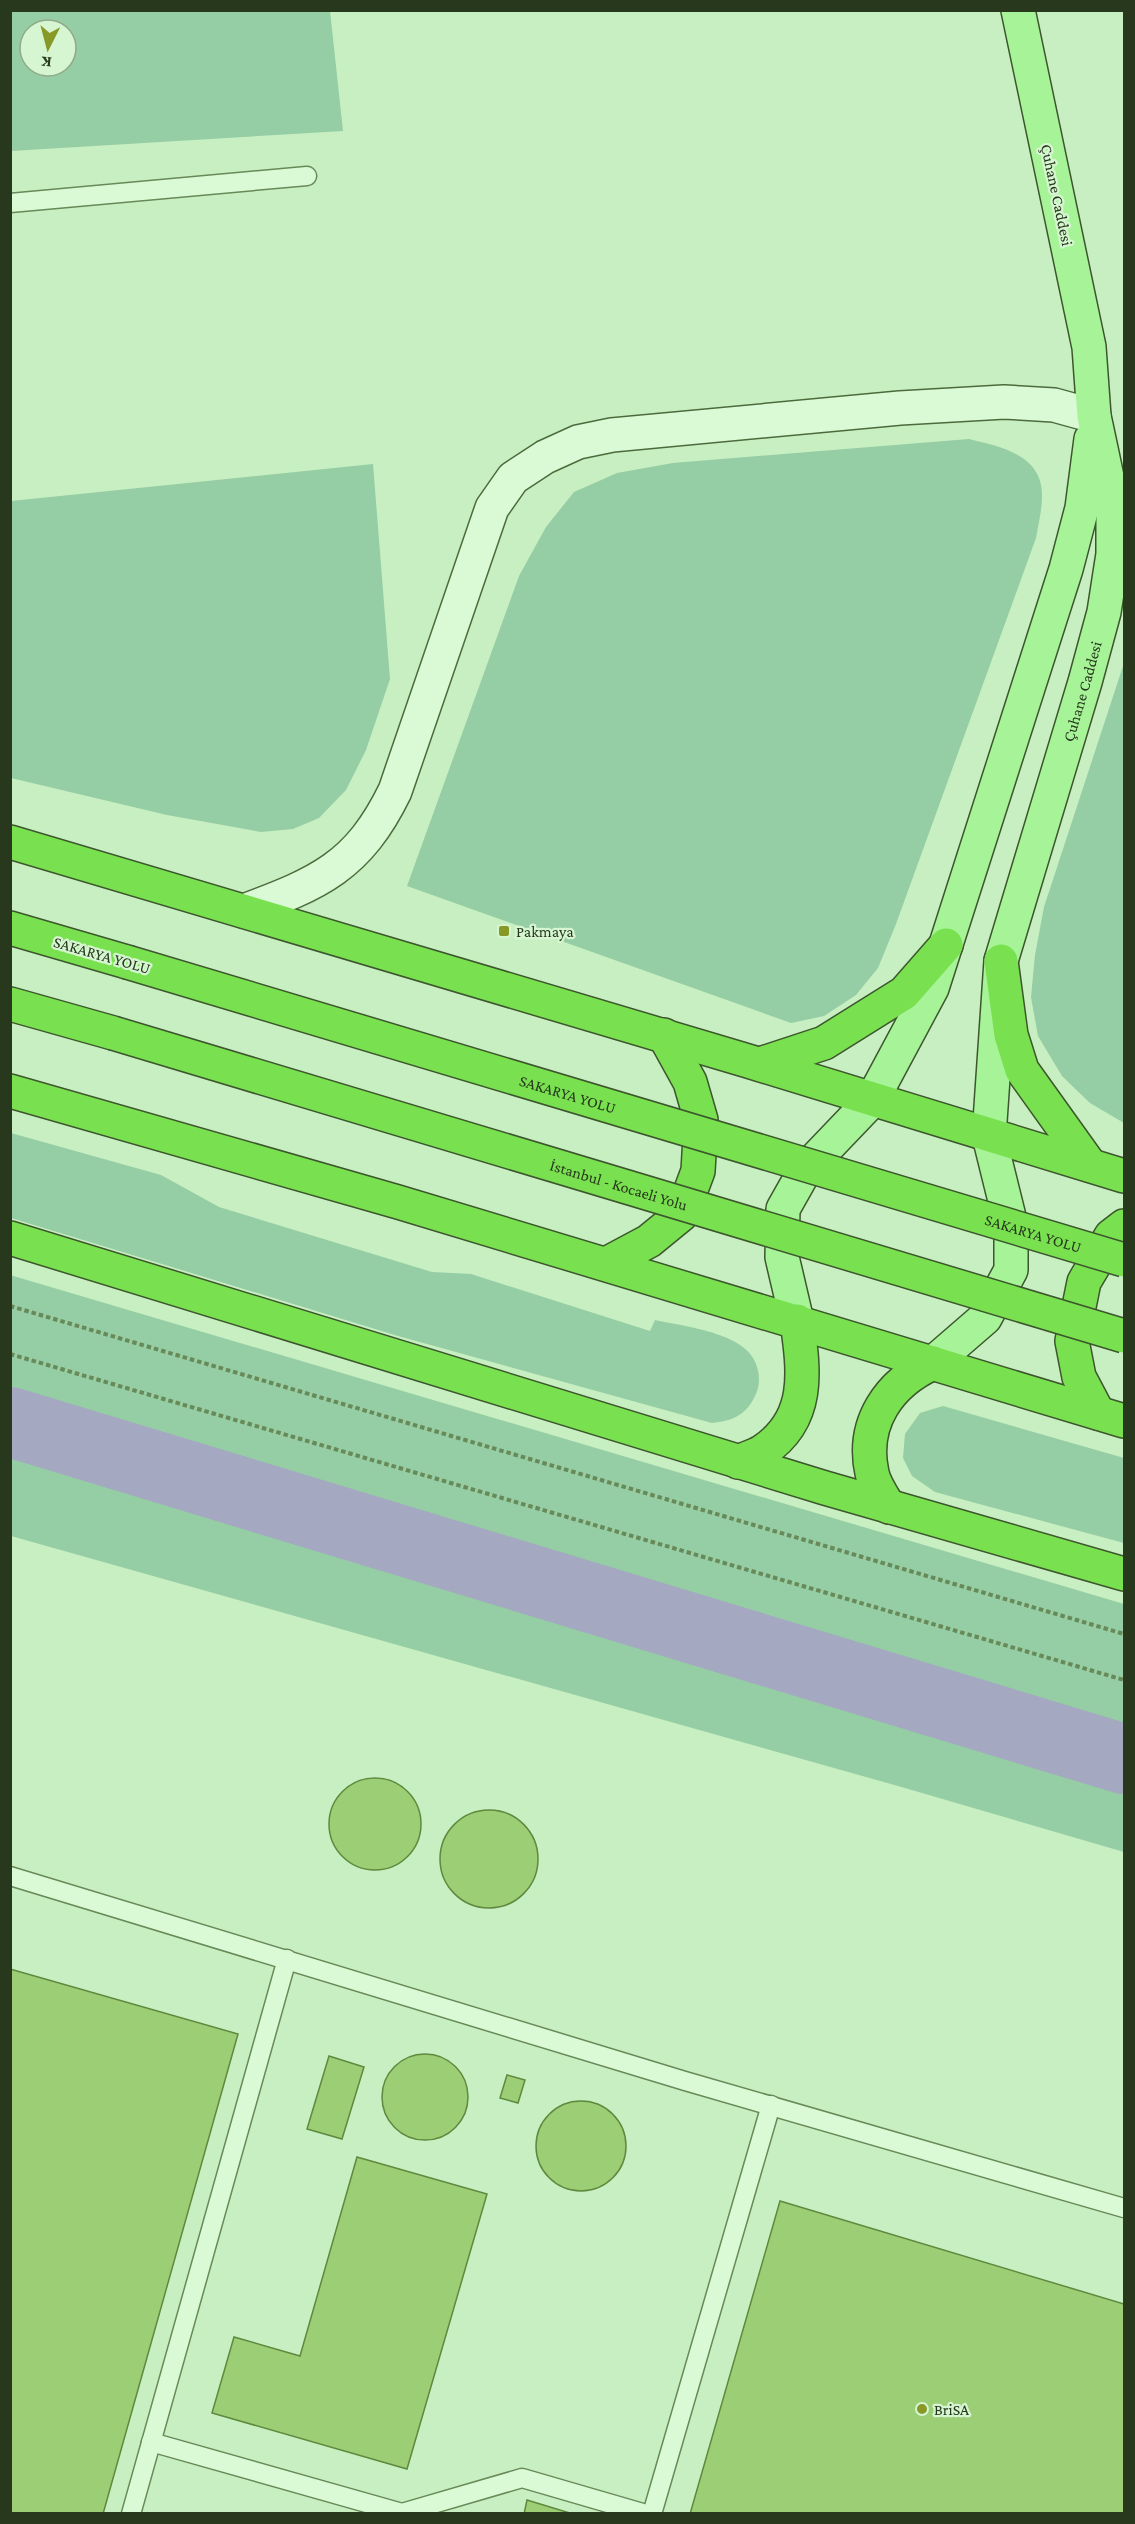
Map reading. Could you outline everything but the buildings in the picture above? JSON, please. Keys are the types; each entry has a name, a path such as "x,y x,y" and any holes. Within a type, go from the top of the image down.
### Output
{"highway":[{"path":"10,842 664,1035 1125,1176"},
{"name":"SAKARYA YOLU","path":"10,928 1125,1260"},
{"path":"760,1064 824,1043 904,993 946,945"},
{"path":"1001,962 1011,1035 1022,1070 1090,1166"},
{"name":"İstanbul - Kocaeli Yolu","path":"10,1004 1125,1335"},
{"path":"606,1264 649,1242 682,1214 698,1171 701,1120 690,1082 664,1035"},
{"path":"10,1091 606,1264 1111,1417"},
{"path":"1111,1417 1079,1377 1072,1341 1084,1282 1111,1236 1125,1226"},
{"path":"10,1238 738,1462 1125,1574"},
{"path":"738,1462 763,1451 789,1426 801,1399 804,1366 797,1322"},
{"path":"889,1507 872,1474 871,1442 874,1423 889,1395 901,1382 915,1371 933,1363"}],"main road":[{"name":"Çuhane Caddesi","path":"933,1363 985,1318 1011,1270 1011,1225 989,1136 1001,962 1104,612 1113,554 1113,505 1094,416 1089,347 1017,10"},
{"name":"Çuhane Caddesi","path":"797,1322 782,1257 783,1209 805,1170 872,1100 932,988 1066,568 1082,508 1094,416"}],"street":[{"path":"244,910 306,886 339,867 380,821 395,791 492,508 513,478 545,457 578,442 645,430 900,408 1004,402 1054,405 1094,416"}],"lane":[{"path":"10,203 307,176"},
{"path":"10,1875 771,2105 1125,2208"},
{"path":"131,2514 287,1959"},
{"path":"652,2514 771,2105"},
{"path":"151,2442 402,2513 522,2478 646,2514"}],"path":[{"path":"10,1306 1125,1634"},
{"path":"10,1354 1125,1680"}],"green space":[{"path":"11,10 330,11 343,131 11,151"},
{"path":"969,439 1010,451 1034,469 1042,492 1036,538 896,924 878,968 856,995 824,1016 791,1023 407,886 519,576 546,527 574,492 617,473 673,463"},
{"path":"373,464 390,679 366,750 346,790 319,818 293,829 261,832 167,815 11,778 11,501"},
{"path":"1124,663 1124,1123 1090,1103 1062,1076 1038,1036 1031,997 1035,955 1044,907"},
{"path":"11,1133 161,1175 219,1207 432,1272 471,1274 650,1331 655,1320 716,1334 744,1348 753,1358 759,1374 757,1392 742,1413 725,1421 712,1423 398,1336 11,1218"},
{"path":"10,1275 1124,1604 1124,1852 11,1536"},
{"path":"943,1406 1124,1458 1124,1543 935,1492 912,1476 903,1458 905,1434 920,1413"}],"waterway":[{"path":"10,1422 1124,1759"}],"place":[{"name":"Pakmaya","path":"504,931"},
{"name":"BriSA","path":"922,2409"}]}
